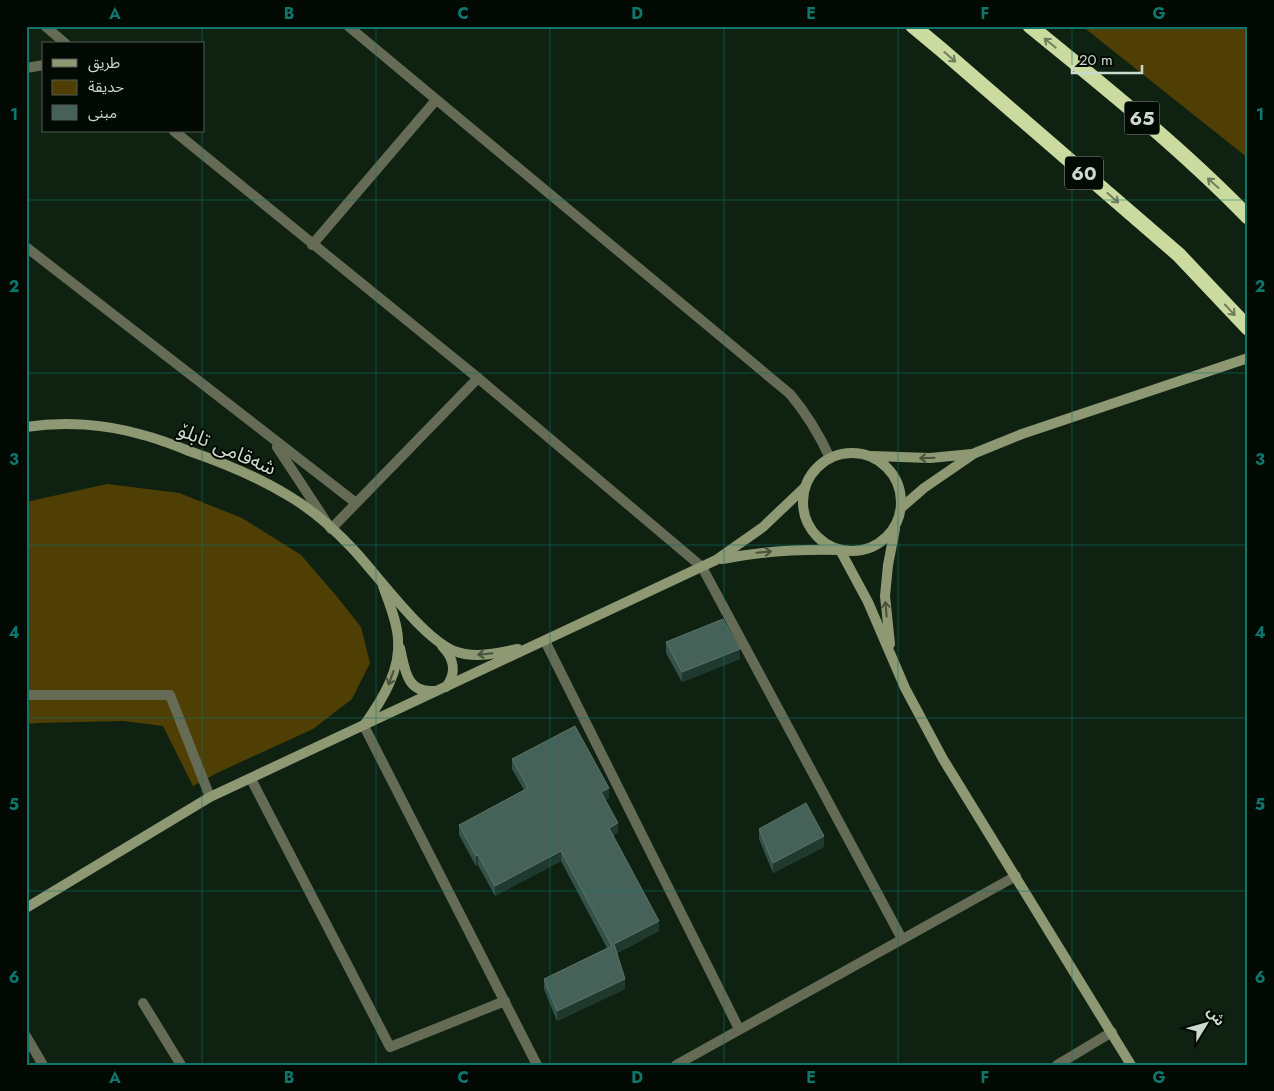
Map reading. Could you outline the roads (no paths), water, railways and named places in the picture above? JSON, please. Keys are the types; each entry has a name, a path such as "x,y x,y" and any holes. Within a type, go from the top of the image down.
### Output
{"highway":[{"name":"60","path":"912,26 1179,255 1248,328"},
{"name":"65","path":"1030,26 1145,121 1229,197 1248,217"}],"main road":[{"path":"901,508 924,488 976,453 1022,434 1248,358"},
{"name":"شەقامی تابلۆ","path":"26,427 42,425 92,425 142,434 246,472 290,496 320,518 350,546 433,637"},
{"path":"976,453 930,458 869,456 845,453 830,458 812,472 805,486 802,502 805,518 812,532 824,543 840,550 868,602 921,721 1131,1065"},
{"path":"869,456 882,464 893,476 900,491 901,508 888,565 885,596 891,657"},
{"path":"26,908 210,797 716,560 764,527 805,486"},
{"path":"716,560 797,549 857,551 873,547 886,537 896,524"},
{"path":"381,581 393,615 410,683 420,690 441,689"},
{"path":"433,637 454,651 466,654 492,654 534,646"},
{"path":"433,637 446,650 452,662 453,672 441,689"},
{"path":"364,726 391,681 397,656 398,639"}],"street":[{"path":"44,26 64,42"},
{"path":"348,26 790,394 820,435 830,458"},
{"path":"26,68 42,65"},
{"path":"312,245 436,100"},
{"path":"175,132 478,378 702,567 902,939"},
{"path":"26,247 356,504"},
{"path":"272,439 331,529 478,378"},
{"path":"545,641 739,1029"},
{"path":"26,695 170,695 210,797"},
{"path":"364,726 537,1065"},
{"path":"251,779 390,1047 504,1001"},
{"path":"676,1065 1016,876"},
{"path":"144,1003 180,1065"},
{"path":"1057,1065 1112,1032"},
{"path":"26,1036 43,1065"}]}
